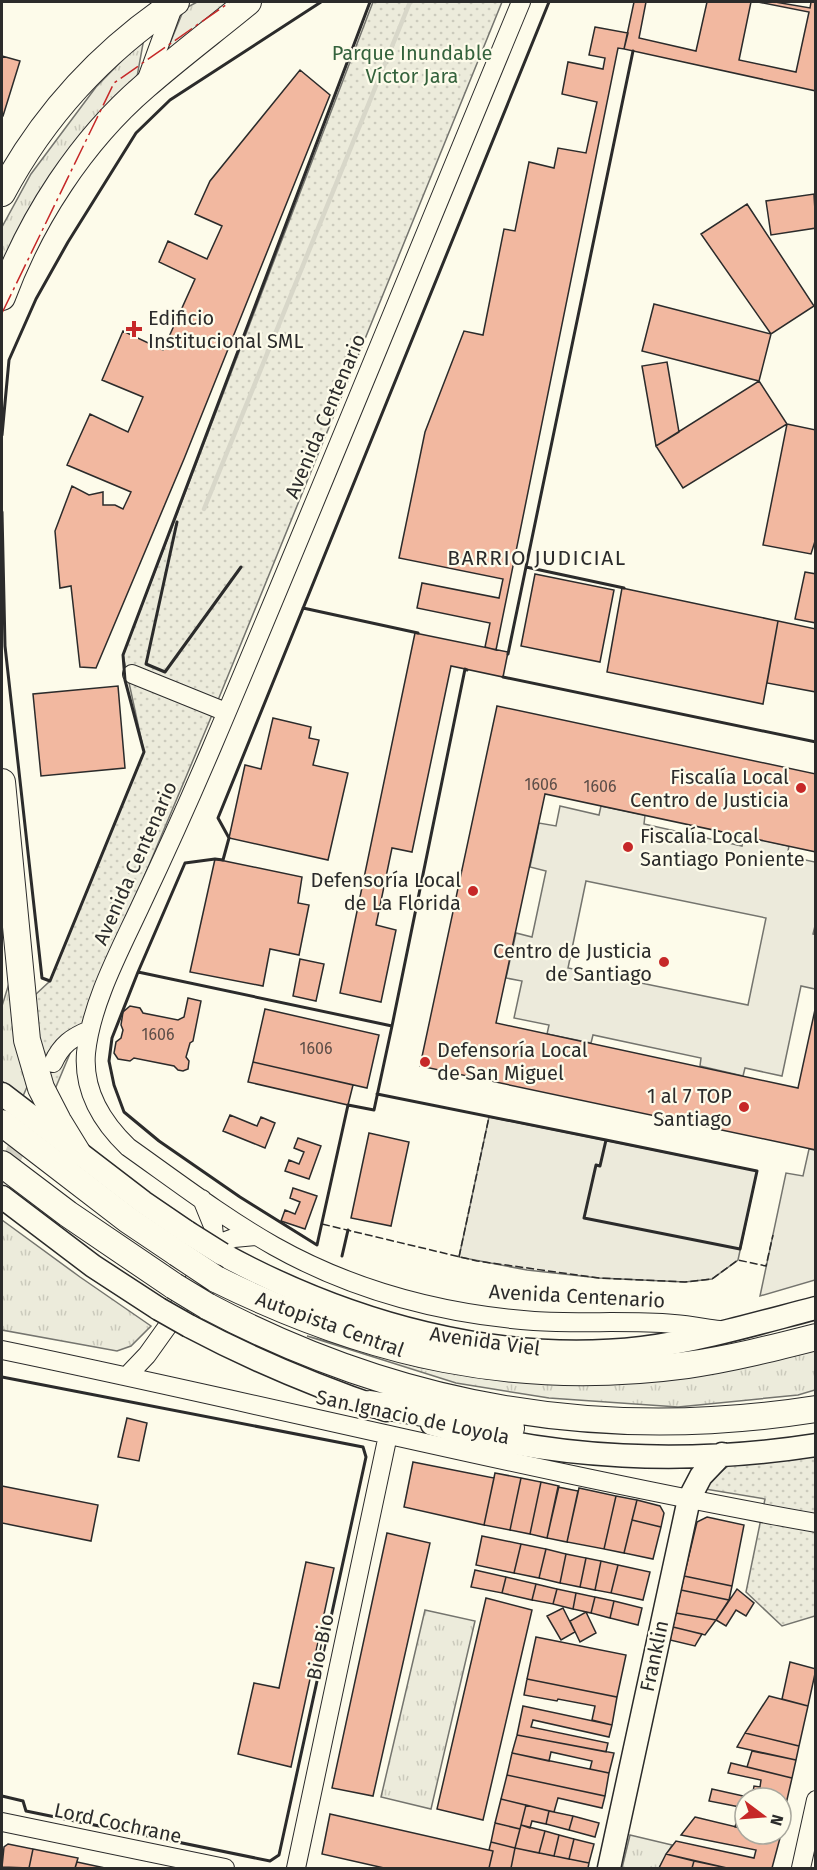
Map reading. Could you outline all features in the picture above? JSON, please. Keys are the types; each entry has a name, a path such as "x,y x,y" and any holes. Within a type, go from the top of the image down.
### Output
{"highway":[{"path":"2,193 34,140 80,83 132,34 175,2"},
{"path":"2,297 30,234 60,184 96,138 144,87 249,2"},
{"path":"2,782 27,1040 41,1088 77,1152"},
{"path":"2,946 2,975"},
{"name":"Autopista Central","path":"2,1123 128,1220 182,1243 216,1279 286,1311 358,1338 438,1359 517,1370 589,1373 656,1369 732,1357 816,1337"},
{"name":"Autopista Central","path":"2,1164 68,1214 207,1306 317,1358 396,1385 470,1403 529,1413 624,1421 703,1421 816,1409"},
{"path":"370,1404 528,1430 570,1431 597,1428 624,1421"}],"main road":[{"name":"Avenida Viel","path":"2,1094 77,1152 182,1243 219,1249 286,1286 345,1310 411,1330 484,1344 551,1350 613,1350 670,1344 816,1308"},
{"path":"2,1197 93,1266 189,1326 273,1368 370,1404 465,1433 539,1447 615,1454 722,1454 816,1445"},
{"name":"Franklin","path":"609,1869 689,1499 701,1476 722,1454"}],"street":[{"path":"144,87 175,2"},
{"name":"Avenida Centenario","path":"521,2 226,712 174,834 119,951 90,1030 86,1066 88,1083 104,1120 112,1132 128,1147 257,1236 297,1259 351,1282 390,1296 439,1309 533,1321 674,1324 727,1331"},
{"path":"132,674 226,712"},
{"path":"53,1063 67,1041 90,1030"},
{"path":"202,1199 219,1249"},
{"path":"127,1376 167,1327 219,1249 234,1238 257,1236"},
{"name":"San Ignacio de Loyola","path":"2,1350 689,1499 816,1523"},
{"name":"Bio-Bio","path":"296,1869 388,1435"},
{"path":"801,1869 816,1800"},
{"name":"Lord Cochrane","path":"2,1822 225,1869"}],"green space":[{"path":"197,2 229,2 166,53 184,9"},
{"name":"Parque Inundable Víctor Jara","path":"373,2 502,2 212,715 53,1094 38,1055 35,995 50,981 144,752 123,655"},
{"path":"144,38 137,77 2,265 2,227 31,174 96,87"},
{"path":"10,980 27,1087 23,1096 2,1081 2,1006"},
{"path":"2,1220 151,1326 131,1346 117,1351 2,1330"},
{"path":"307,1336 419,1367 487,1379 620,1383 815,1349 815,1390 798,1395 678,1407 549,1398 456,1383"},
{"path":"815,1449 815,1616 782,1626 746,1592 765,1499 705,1489 712,1479 733,1462"},
{"path":"425,1610 475,1621 431,1809 381,1797"},
{"path":"630,1835 672,1845 659,1868 622,1868"}],"shaded area":[{"path":"560,806 599,815 601,806 645,815 644,824 742,846 744,836 789,846 787,856 815,862 816,922 813,934 816,935 815,989 801,986 782,1076 745,1068 743,1076 700,1066 701,1058 593,1035 591,1043 547,1034 549,1025 514,1018 522,981 506,978 516,933 532,937 546,871 530,867 539,823 556,826","holes":["586,881 766,918 748,1005 568,968"]},
{"path":"489,1117 757,1171 738,1260 712,1279 685,1282 599,1278 527,1270 459,1257"},
{"path":"809,1149 815,1150 815,1280 760,1296 786,1173 803,1176"}],"building":[{"path":"634,2 646,2 639,38 696,51 707,2 751,2 739,60 796,72 809,12 758,2 775,2 810,8 811,2 816,2 816,91 624,49"},
{"path":"595,27 628,33 624,49 618,48 496,650 485,647 490,623 417,608 422,583 499,598 503,579 399,558 425,432 464,331 483,335 504,229 515,231 529,162 554,168 558,148 586,153 597,102 562,94 568,62 603,69 605,58 589,55"},
{"path":"2,56 20,61 3,116 2,116"},
{"path":"300,70 330,95 184,459 96,668 80,667 71,586 60,588 55,531 72,486 89,495 103,492 103,505 115,505 123,509 131,492 67,465 90,414 128,432 143,397 102,380 123,331 163,350 195,279 159,262 168,241 207,259 222,226 195,214 210,181"},
{"path":"814,194 816,228 771,235 766,201"},
{"path":"747,204 814,306 771,334 701,234"},
{"path":"654,304 771,334 759,381 642,351"},
{"path":"667,362 679,432 656,446 642,366"},
{"path":"759,381 787,424 683,488 656,446"},
{"path":"787,424 816,430 816,538 811,554 763,545"},
{"path":"805,572 816,574 816,623 795,619"},
{"path":"535,574 614,590 600,662 521,646"},
{"path":"622,588 778,621 763,704 607,672"},
{"path":"778,621 816,629 816,692 767,683"},
{"path":"415,633 508,652 503,677 451,666 412,852 392,848 376,925 396,930 381,1002 340,993"},
{"path":"118,686 125,768 41,776 33,694"},
{"path":"497,706 816,774 816,852 545,794 496,1023 798,1088 816,1005 816,1150 420,1066"},
{"path":"273,718 311,727 309,738 319,740 313,765 348,773 328,860 229,838 245,765 261,769"},
{"path":"215,859 302,877 298,903 309,905 299,955 270,949 263,986 190,972"},
{"path":"300,959 324,964 316,1001 293,996"},
{"path":"188,998 201,1001 193,1041 190,1043 186,1057 189,1061 188,1069 178,1070 174,1066 134,1058 130,1061 118,1059 114,1053 116,1042 121,1038 123,1030 121,1025 123,1012 130,1006 140,1008 143,1013 178,1020 184,1017"},
{"path":"265,1009 379,1035 367,1088 253,1062"},
{"path":"253,1062 353,1085 348,1105 248,1082"},
{"path":"230,1115 257,1126 261,1117 275,1123 265,1148 223,1131"},
{"path":"369,1133 409,1142 391,1226 351,1218"},
{"path":"298,1138 321,1146 309,1179 285,1171 289,1160 299,1164 304,1152 294,1148"},
{"path":"293,1188 317,1196 305,1229 281,1221 285,1210 295,1214 300,1202 290,1198"},
{"path":"127,1418 147,1423 139,1461 118,1457"},
{"path":"413,1462 494,1478 484,1525 404,1507"},
{"path":"495,1473 521,1478 510,1530 484,1525"},
{"path":"521,1478 541,1482 530,1534 510,1530"},
{"path":"541,1482 559,1486 547,1538 530,1534"},
{"path":"2,1486 98,1505 91,1541 2,1523"},
{"path":"558,1487 578,1491 567,1542 547,1538"},
{"path":"579,1488 616,1496 604,1549 567,1542"},
{"path":"616,1496 637,1500 624,1553 604,1549"},
{"path":"637,1500 660,1506 664,1513 661,1527 632,1520"},
{"path":"707,1517 744,1525 732,1586 684,1576 697,1522"},
{"path":"632,1520 661,1527 653,1559 624,1553"},
{"path":"387,1533 430,1543 373,1796 332,1788"},
{"path":"482,1536 521,1544 514,1573 476,1565"},
{"path":"521,1544 546,1549 539,1578 514,1573"},
{"path":"546,1549 566,1554 560,1583 539,1578"},
{"path":"566,1554 586,1558 580,1587 560,1583"},
{"path":"586,1558 601,1561 595,1590 580,1587"},
{"path":"601,1561 618,1565 611,1593 595,1590"},
{"path":"306,1562 334,1568 291,1767 238,1754 254,1683 279,1688"},
{"path":"618,1565 650,1572 643,1600 611,1593"},
{"path":"475,1570 506,1577 502,1593 471,1587"},
{"path":"684,1576 732,1586 729,1600 681,1590"},
{"path":"506,1577 536,1584 532,1600 502,1593"},
{"path":"536,1584 557,1589 553,1604 532,1600"},
{"path":"557,1589 576,1593 573,1609 553,1604"},
{"path":"737,1589 754,1603 746,1616 736,1610 726,1626 716,1620"},
{"path":"681,1590 729,1600 716,1620 676,1613"},
{"path":"576,1593 595,1597 591,1613 573,1609"},
{"path":"595,1597 614,1601 610,1618 591,1613"},
{"path":"486,1598 532,1610 483,1820 437,1809"},
{"path":"614,1601 642,1608 638,1625 610,1618"},
{"path":"563,1608 575,1632 561,1640 547,1616"},
{"path":"586,1612 596,1633 580,1642 570,1621"},
{"path":"676,1613 716,1620 705,1635 673,1627"},
{"path":"673,1627 702,1634 695,1646 670,1640"},
{"path":"536,1637 626,1655 617,1697 527,1679"},
{"path":"790,1662 816,1669 808,1706 782,1699"},
{"path":"527,1679 617,1697 612,1725 592,1720 595,1706 524,1695"},
{"path":"769,1696 808,1706 799,1746 745,1733"},
{"path":"523,1706 612,1725 609,1737 533,1720 531,1727 608,1743 606,1752 517,1735"},
{"path":"745,1733 799,1746 796,1760 737,1747"},
{"path":"517,1735 614,1753 609,1773 590,1769 592,1761 551,1752 549,1761 512,1753"},
{"path":"752,1751 796,1760 792,1778 747,1767"},
{"path":"512,1753 609,1773 605,1796 507,1775"},
{"path":"731,1763 792,1778 790,1786 760,1786 761,1780 728,1773"},
{"path":"507,1775 605,1796 602,1808 558,1798 554,1812 501,1799"},
{"path":"712,1789 733,1794 733,1806 709,1801"},
{"path":"501,1799 526,1805 520,1829 495,1823"},
{"path":"526,1805 549,1811 546,1824 532,1821 530,1828 521,1825"},
{"path":"549,1811 573,1816 569,1830 546,1824"},
{"path":"330,1814 493,1851 489,1868 384,1868 322,1854"},
{"path":"573,1816 599,1823 595,1837 569,1830"},
{"path":"695,1817 733,1826 733,1845 681,1835"},
{"path":"495,1823 520,1829 515,1848 491,1842"},
{"path":"521,1825 545,1831 539,1853 515,1848"},
{"path":"545,1831 559,1835 554,1856 539,1853"},
{"path":"559,1835 574,1839 569,1859 554,1856"},
{"path":"574,1839 594,1844 589,1863 569,1859"},
{"path":"676,1841 754,1858 756,1850 736,1846 778,1846 772,1868 727,1868 666,1854"},
{"path":"491,1842 515,1848 511,1868 489,1868 493,1851 489,1850"},
{"path":"8,1844 33,1849 29,1868 2,1867 4,1847"},
{"path":"515,1848 589,1863 588,1868 511,1868"},
{"path":"33,1849 78,1858 75,1868 29,1868"},
{"path":"666,1854 694,1861 692,1868 659,1868"},
{"path":"694,1861 727,1868 692,1868"},
{"path":"77,1862 105,1868 75,1868"}],"waterway":[{"path":"204,509 410,2"}],"tunnel":[{"path":"2,1183 25,1127"}],"fence":[{"path":"459,1257 489,1117"},
{"path":"322,1224 477,1261 599,1278 685,1282 712,1279 738,1260 766,1266 773,1235"}],"wall":[{"path":"2,435 9,360 36,299 68,242 136,133 170,100 321,2"},
{"path":"2,512 5,646 42,978 50,981 144,752 125,680 123,655 370,2"},
{"path":"467,670 465,669 392,1026 138,972 185,863 223,860 229,838 218,818 549,2"},
{"path":"624,588 526,567 633,51"},
{"path":"177,522 146,664 165,672 241,567"},
{"path":"508,654 526,567"},
{"path":"303,608 418,633"},
{"path":"503,677 816,742"},
{"path":"138,972 112,1038 109,1061 114,1085 124,1112 159,1141 240,1197 317,1245 348,1105 374,1110 392,1026"},
{"path":"377,1094 606,1140 600,1166 596,1165 584,1218 740,1249 757,1171 606,1140"},
{"path":"342,1256 348,1230"},
{"path":"2,1377 363,1447 366,1457 279,1855 270,1861 26,1811 23,1801 2,1796"}],"power":[{"path":"2,313 114,83 230,2"}],"place":[{"name":"Edificio Institucional SML","path":"134,329"},
{"name":"Fiscalía Local Centro de Justicia","path":"801,788"},
{"name":"Fiscalía Local Santiago Poniente","path":"628,847"},
{"name":"Defensoría Local de La Florida","path":"473,891"},
{"name":"Centro de Justicia de Santiago","path":"664,962"},
{"name":"Defensoría Local de San Miguel","path":"425,1062"},
{"name":"1 al 7 TOP Santiago","path":"744,1107"}],"district":[{"name":"BARRIO JUDICIAL","path":"537,558"}]}
